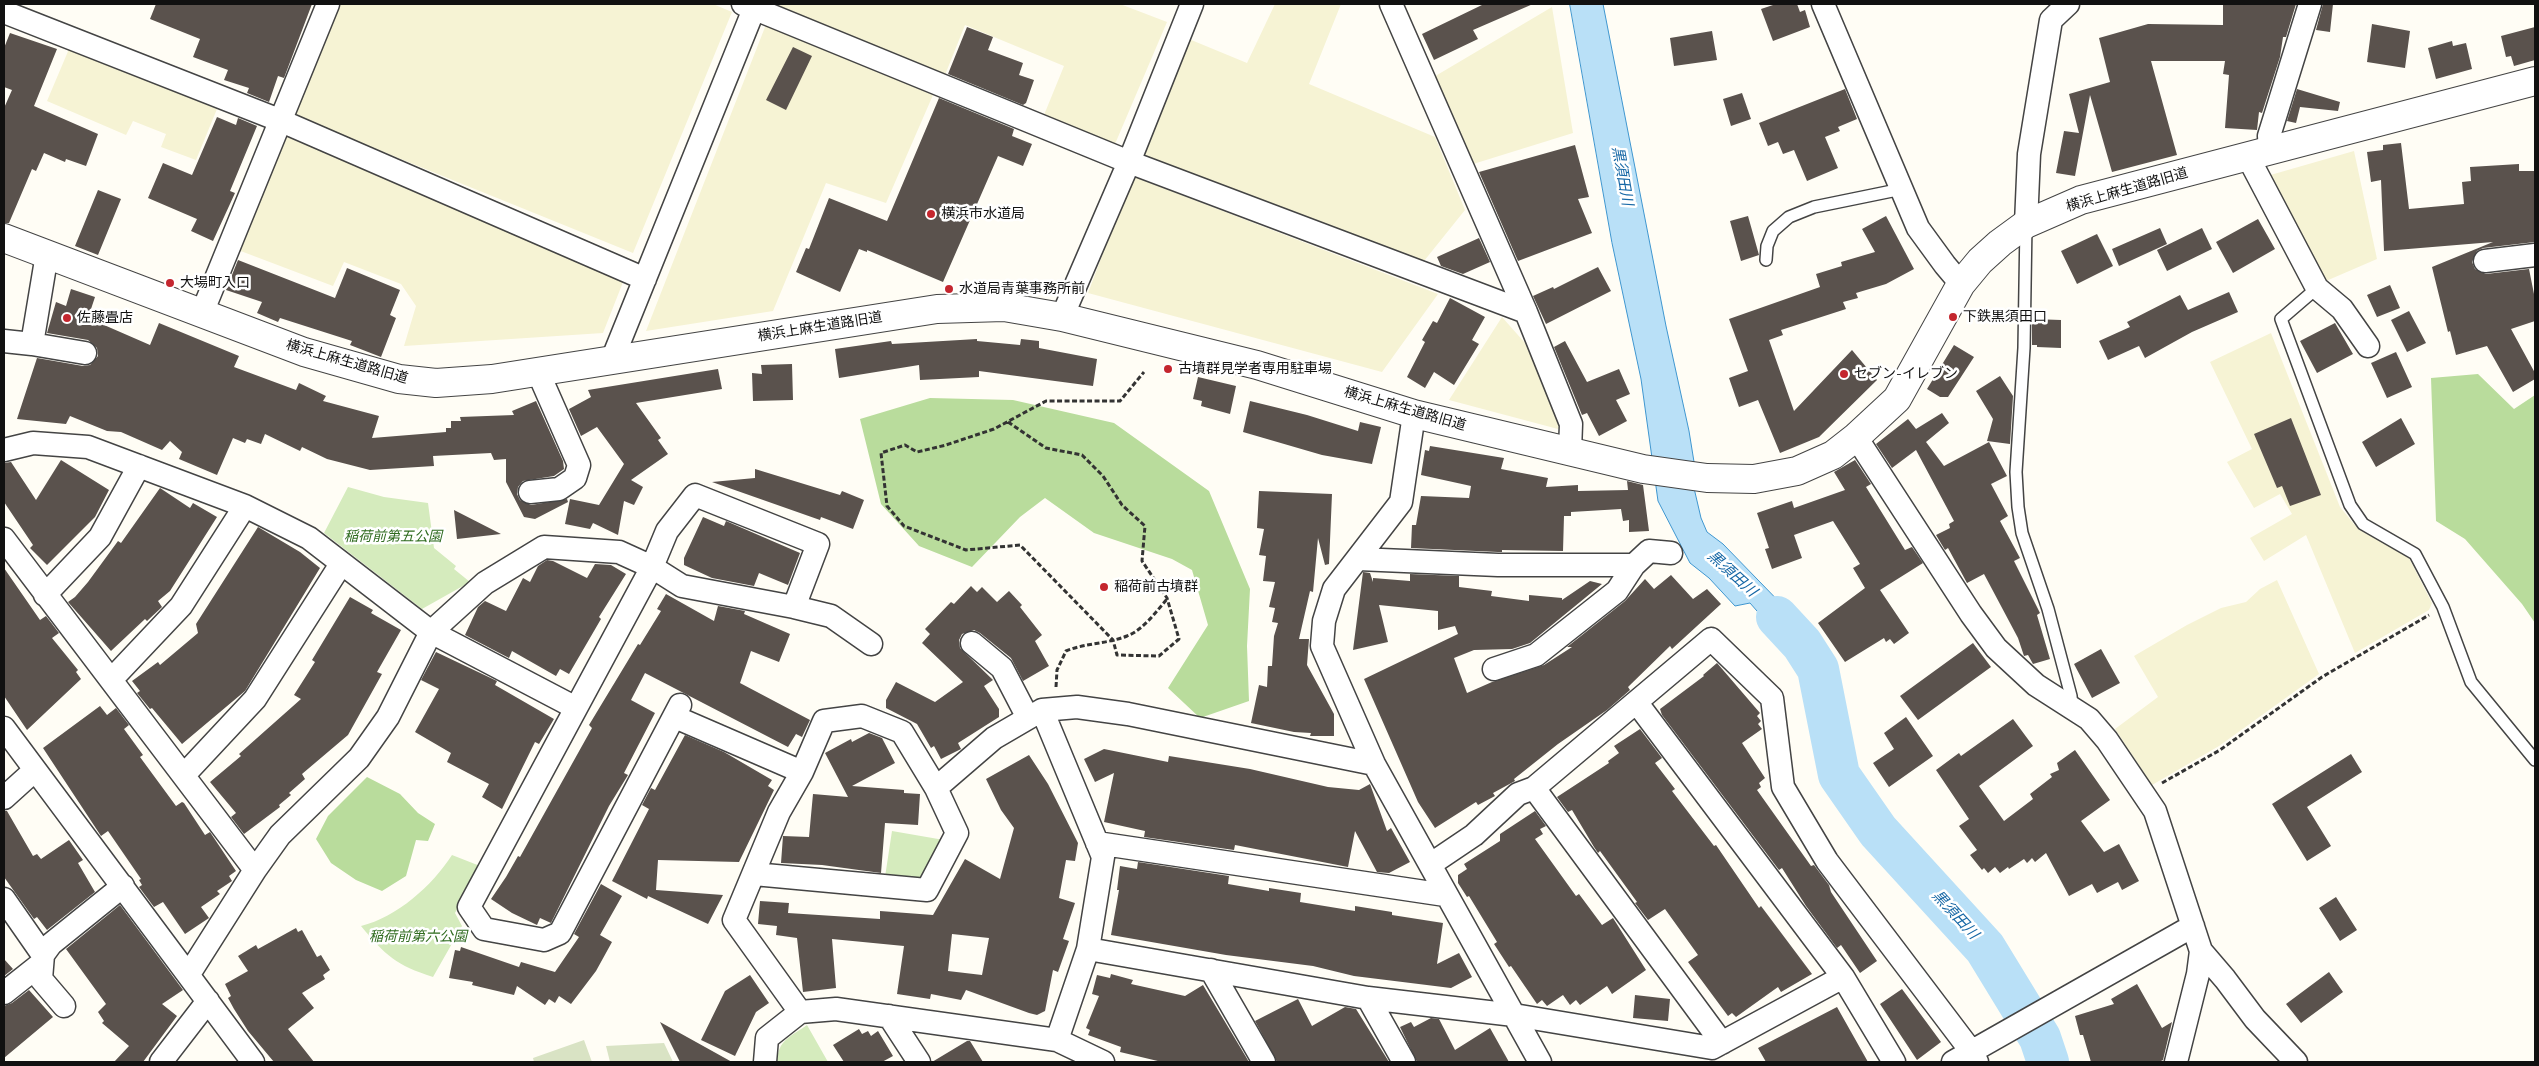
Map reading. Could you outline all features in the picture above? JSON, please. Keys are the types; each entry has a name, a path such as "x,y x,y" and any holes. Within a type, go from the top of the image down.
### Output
{"street":[{"path":"202,312 328,4"},
{"path":"1062,317 1129,162 1192,4"},
{"path":"1391,4 1526,312 1571,424 1570,451"},
{"path":"1823,4 1918,228 1961,284"},
{"path":"2026,224 2029,154 2050,12 2068,4"},
{"path":"2310,4 2269,136 2259,154 2317,288 2342,309 2368,346"},
{"path":"612,360 751,5 1129,162 1526,312"},
{"path":"4,12 279,120 645,279"},
{"name":"横浜上麻生道路旧道","path":"4,238 304,352 399,379 436,383 492,379 937,309 1004,307 1062,317 1257,365 1414,414 1643,469 1707,478 1754,479 1797,470 1833,455 1856,437 1897,399 1961,284 1980,260 2000,242 2026,224 2081,200 2535,81"},
{"path":"32,344 47,254"},
{"path":"2484,261 2535,255"},
{"path":"4,340 84,353"},
{"path":"530,492 559,489 576,478 579,465 538,372"},
{"path":"1414,414 1401,502 1334,589 1324,621 1322,646 1374,764 1432,864 1445,895 1540,1062"},
{"path":"1856,437 1971,614 1996,648 2036,685 2089,719 2107,740 2155,811 2201,952 2225,979 2255,1019 2296,1062"},
{"path":"4,450 33,443 88,447 178,479 245,506 309,538 431,632 576,708"},
{"path":"45,595 100,536 139,466"},
{"path":"794,607 818,544 695,495 666,531 652,568 469,907 484,929 544,940 560,933 677,711 802,772"},
{"path":"111,680 181,606 245,506"},
{"path":"4,539 255,870"},
{"path":"189,974 255,870 280,836 359,758 388,717 431,632 485,583 544,547 619,552 652,568 682,586 794,607 831,616 871,644"},
{"path":"1494,669 1536,654 1617,591 1634,565 1649,551 1671,553"},
{"path":"1358,559 1498,564 1634,565"},
{"path":"184,775 255,699 341,564"},
{"path":"1432,864 1474,835 1518,794 1534,788 1711,639 1772,698 1783,788 1827,861 1971,1055 2060,1000 2193,926"},
{"path":"972,643 1002,668 1042,712 1103,858 1088,949 1057,1040"},
{"path":"1637,703 1843,978 1894,1062"},
{"path":"936,788 994,738 1042,712 1077,707 1128,714 1374,764"},
{"path":"754,874 927,890 957,833 936,788 902,732 862,716 824,720 802,772 779,812 734,920 800,1012"},
{"path":"4,728 253,1062"},
{"path":"4,798 35,770"},
{"path":"1534,788 1722,1043"},
{"path":"1097,843 1445,895"},
{"path":"4,993 42,959 51,944 123,886"},
{"path":"4,899 42,959 41,979 64,1006"},
{"path":"1088,949 1368,998 1514,1016 1712,1048 1843,978"},
{"path":"2176,1062 2198,974 2201,952"},
{"path":"1212,970 1264,1062"},
{"path":"1368,998 1404,1062"},
{"path":"161,1062 208,1001"},
{"path":"765,1062 767,1038 800,1012 836,1009 1057,1040 1103,1062"},
{"path":"889,1016 919,1062"}],"lane":[{"path":"1766,260 1767,246 1773,231 1789,217 1814,208 1902,189"},
{"path":"2026,224 2023,367 2016,472 2018,507 2022,533 2048,609 2072,696 2072,707"},
{"path":"2317,288 2281,319 2350,505 2363,524 2415,554 2443,607 2471,682 2535,760"}],"path":[{"path":"1008,422 1046,448 1082,455 1103,476 1122,505 1145,526 1142,561 1167,598 1179,639 1159,656 1117,655 1113,640 1020,545 966,550 904,526 886,506 881,453 905,445 917,452 946,445 1008,422 1046,401 1120,401 1144,372"},
{"path":"1042,712 1066,651 1079,646 1128,636 1148,620 1167,598"},
{"path":"2144,794 2220,750 2322,677 2443,607"}],"shaded area":[{"path":"337,4 713,4 732,12 633,253 292,115"},
{"path":"776,4 1120,4 1167,22 1115,144 1044,115 1064,66 965,25 945,75 775,6"},
{"path":"1275,4 1341,4 1309,84 1435,137 1465,210 1420,266 1141,155 1184,37 1247,63"},
{"path":"1552,7 1573,133 1470,165 1432,78"},
{"path":"767,22 933,95 886,203 826,183 773,311 646,331"},
{"path":"69,49 217,109 196,160 161,147 166,134 133,121 126,135 47,101"},
{"path":"287,137 625,277 603,333 404,346 416,306 401,284 344,262 333,286 238,250"},
{"path":"2354,151 2377,259 2326,281 2267,176"},
{"path":"1132,176 1438,294 1382,372 1088,293"},
{"path":"1502,317 1525,343 1560,421 1558,429 1449,400"},
{"path":"2271,333 2340,507 2358,529 2409,558 2432,603 2429,610 2355,653 2306,535 2264,561 2250,538 2292,514 2280,494 2254,508 2227,462 2252,449 2210,362"},
{"path":"2277,580 2319,674 2219,746 2152,785 2115,729 2158,697 2134,656 2187,625 2221,608 2246,602 2260,589"}],"green space":[{"path":"2478,374 2514,409 2535,395 2535,623 2522,604 2465,539 2436,521 2431,378"},
{"path":"930,398 1013,400 1114,423 1209,491 1250,589 1247,646 1249,701 1200,718 1168,688 1208,625 1192,570 1172,559 1094,533 1045,498 1020,517 972,567 919,546 881,504 860,419"},
{"name":"稲荷前第五公園","path":"348,487 384,497 428,503 434,548 456,566 454,569 470,582 422,609 324,533"},
{"path":"367,777 400,794 418,813 435,824 428,841 416,840 406,876 382,891 356,880 331,863 316,839 328,816"},
{"path":"892,831 944,840 922,880 885,877"},
{"name":"稲荷前第六公園","path":"452,855 480,866 455,913 462,926 433,977 401,964 385,952 361,926 388,915 413,899 444,867"},
{"path":"807,1025 828,1062 777,1062 782,1044 790,1036"},
{"path":"584,1040 592,1062 534,1062 533,1058"},
{"path":"664,1043 673,1062 610,1062 606,1046"}],"water":[{"path":"1570,4 1603,4 1666,326 1689,431 1695,468 1694,488 1701,518 1707,532 1723,544 1793,616 1822,656 1806,667 1750,603 1735,606 1709,578 1690,563 1658,501 1641,379 1612,243"}],"building":[{"path":"156,4 312,4 284,78 278,76 269,102 247,93 249,88 224,80 228,70 193,57 200,39 150,19"},
{"path":"1484,4 1533,4 1473,30 1478,39 1434,60 1422,34"},
{"path":"1776,4 1797,4 1800,12 1805,10 1810,27 1773,41 1761,9"},
{"path":"2223,4 2296,4 2286,37 2283,37 2280,57 2262,113 2259,112 2257,130 2225,128 2229,75 2223,74 2225,61 2151,61 2177,155 2112,172 2090,95 2075,176 2056,173 2064,131 2079,133 2069,94 2110,82 2099,38 2148,24 2223,25"},
{"path":"2323,4 2333,4 2330,32 2316,30"},
{"path":"2372,24 2410,31 2405,68 2367,62"},
{"path":"967,27 993,37 988,50 1023,63 1019,75 1034,80 1026,103 1023,105 948,74"},
{"path":"2535,27 2535,60 2514,66 2511,56 2506,57 2501,36"},
{"path":"1712,31 1717,60 1674,66 1670,38"},
{"path":"10,33 57,49 34,106 98,134 86,166 66,159 65,162 44,153 36,171 32,169 9,223 4,223 4,108 12,90 4,87 4,48"},
{"path":"2452,41 2453,46 2466,43 2472,69 2436,79 2428,48"},
{"path":"793,47 812,56 786,110 766,100"},
{"path":"1845,89 1857,119 1838,127 1840,131 1825,137 1838,168 1807,181 1794,150 1783,154 1778,142 1768,146 1759,123"},
{"path":"2297,89 2340,102 2338,111 2300,107 2296,123 2287,121"},
{"path":"1742,93 1751,119 1731,126 1723,99"},
{"path":"939,98 1014,129 1012,136 1032,144 1023,166 998,156 943,282 867,250 867,252 859,249 840,292 796,272 806,248 809,249 829,198 887,221"},
{"path":"217,117 236,125 238,118 257,126 230,191 235,193 213,241 191,231 197,219 148,198 163,163 192,175"},
{"path":"2401,143 2409,209 2464,204 2462,182 2471,181 2470,167 2519,164 2519,171 2534,171 2535,242 2483,248 2477,251 2472,262 2475,269 2486,274 2529,269 2535,299 2535,321 2511,329 2535,373 2535,379 2513,392 2487,346 2456,355 2450,331 2448,332 2432,267 2493,242 2384,251 2381,180 2371,182 2367,152 2383,150 2383,145"},
{"path":"1575,145 1589,197 1578,199 1592,233 1518,261 1479,172"},
{"path":"98,190 121,199 98,255 75,246"},
{"path":"1748,216 1759,255 1741,261 1730,221"},
{"path":"1886,216 1914,269 1886,284 1856,293 1858,298 1843,302 1846,309 1781,330 1783,335 1769,340 1794,411 1852,350 1877,380 1819,437 1780,453 1758,400 1739,407 1729,378 1748,371 1729,319 1820,287 1816,274 1842,266 1841,262 1875,252 1862,229"},
{"path":"2258,219 2275,249 2233,273 2216,242"},
{"path":"2160,228 2167,244 2119,266 2112,249"},
{"path":"2202,228 2212,249 2167,271 2157,250"},
{"path":"2097,234 2113,266 2077,284 2061,251"},
{"path":"1479,238 1490,262 1463,274 1441,266 1437,257"},
{"path":"238,260 335,298 347,268 400,290 390,315 396,318 381,357 350,345 352,341 280,318 278,322 257,313 262,302 226,290"},
{"path":"1598,267 1611,291 1546,324 1533,296 1553,287 1554,289"},
{"path":"2390,285 2400,308 2377,317 2367,295"},
{"path":"71,289 95,297 88,318 150,345 159,323 239,356 234,367 296,390 299,383 326,396 323,401 379,416 372,438 446,432 446,428 451,428 451,421 461,421 460,417 514,415 512,411 536,401 563,461 564,469 554,476 523,481 518,487 517,494 520,500 531,505 567,499 568,502 535,519 524,517 506,482 506,459 494,460 491,453 433,456 434,466 370,470 327,459 302,447 300,451 265,434 261,444 247,439 245,443 233,438 217,475 179,459 182,452 170,441 162,450 121,432 107,431 70,416 66,424 17,419 37,358 83,366 90,365 98,356 97,348 88,340 47,333 56,302 66,306"},
{"path":"2229,292 2238,312 2192,332 2145,358 2139,346 2108,360 2099,341 2130,327 2127,322 2180,295 2188,310"},
{"path":"1450,298 1485,317 1472,340 1479,344 1454,385 1434,372 1425,388 1407,377 1425,342 1422,340 1433,321 1437,323"},
{"path":"2409,311 2426,343 2407,352 2391,320"},
{"path":"2032,319 2061,320 2061,348 2032,345"},
{"path":"2335,323 2353,354 2317,373 2300,341"},
{"path":"977,339 977,341 1020,345 1021,339 1039,341 1039,348 1097,359 1093,386 979,371 979,377 920,380 919,365 839,378 835,349 891,341 892,344"},
{"path":"1565,341 1587,382 1619,369 1630,394 1616,400 1627,421 1599,436 1587,413 1582,415 1554,347"},
{"path":"1954,345 1974,357 1948,397 1940,397 1927,389"},
{"path":"2396,352 2412,387 2387,398 2371,363"},
{"path":"792,364 793,400 753,401 752,373 762,374 761,365"},
{"path":"718,369 722,389 636,403 661,438 658,440 668,454 631,480 643,487 634,505 624,501 618,535 593,523 590,529 565,524 570,499 599,505 624,464 597,427 581,436 569,409 591,397 588,390"},
{"path":"2000,376 2013,396 2010,444 1987,441 1993,419 1976,391"},
{"path":"1198,377 1236,386 1230,414 1201,406 1202,401 1193,399"},
{"path":"1250,401 1307,415 1358,431 1360,422 1381,427 1372,464 1322,455 1243,432"},
{"path":"1942,413 1949,423 1926,442 1944,466 1989,442 2007,476 1991,484 2008,516 2000,521 2020,558 2014,561 2040,613 2037,615 2050,659 2033,664 2028,655 2024,656 2018,638 1984,574 1967,583 1948,548 1945,550 1936,535 1950,528 1949,524 1954,521 1916,450 1892,468 1876,444 1908,419 1916,429"},
{"path":"2291,418 2321,495 2290,506 2282,486 2277,488 2254,434"},
{"path":"2401,418 2415,444 2376,467 2362,442"},
{"path":"1430,446 1504,458 1501,469 1548,478 1546,487 1578,485 1578,491 1628,490 1627,481 1643,485 1649,531 1629,532 1629,520 1623,521 1621,509 1571,512 1571,516 1564,516 1563,551 1502,550 1502,552 1498,552 1411,548 1412,525 1416,525 1421,496 1469,498 1471,486 1421,475 1425,450 1429,451"},
{"path":"61,460 109,490 95,517 47,565 30,548 33,545 4,502 4,463 11,462 36,500"},
{"path":"1855,460 1871,484 1866,487 1905,550 1912,547 1923,563 1880,590 1909,633 1894,644 1890,639 1886,642 1884,638 1845,662 1818,623 1865,588 1853,568 1860,564 1833,521 1794,535 1802,558 1772,569 1765,549 1769,548 1757,513 1792,501 1794,508 1845,490 1834,472"},
{"path":"755,469 840,495 842,491 864,500 853,529 821,517 820,520 712,482 755,478"},
{"path":"160,488 190,508 193,503 217,517 170,591 158,601 162,607 147,621 145,619 111,651 68,602 88,582 118,541 121,543"},
{"path":"1259,491 1332,494 1329,564 1325,565 1318,538 1313,592 1310,591 1299,639 1309,639 1307,665 1334,714 1334,736 1310,736 1311,733 1294,732 1251,723 1259,685 1267,687 1268,666 1272,666 1274,636 1278,623 1272,622 1275,608 1269,607 1275,582 1263,581 1266,556 1259,555 1264,529 1257,528"},
{"path":"454,510 501,534 457,539"},
{"path":"703,517 724,526 726,521 800,553 788,585 759,573 754,586 712,578 684,565 684,558"},
{"path":"258,527 300,552 320,568 245,691 182,744 137,693 140,691 132,681 158,662 160,665 198,633 196,624"},
{"path":"547,560 553,561 587,578 595,564 611,565 626,574 599,617 601,619 569,674 560,669 556,676 512,651 509,658 465,635 478,607 485,601 506,611 523,578 530,582 538,566"},
{"path":"4,568 40,620 46,616 59,633 52,638 78,670 76,672 81,679 27,730 4,696"},
{"path":"1363,572 1370,573 1373,582 1373,578 1410,581 1410,574 1459,576 1459,587 1492,591 1491,596 1529,601 1529,595 1562,598 1562,600 1590,581 1602,584 1530,643 1512,649 1474,650 1454,658 1467,693 1492,682 1544,665 1572,647 1567,647 1625,601 1645,579 1654,589 1671,575 1693,599 1707,589 1721,604 1672,649 1670,646 1628,687 1630,690 1607,710 1558,744 1514,779 1515,781 1493,793 1495,796 1478,805 1476,802 1435,828 1418,802 1364,679 1458,634 1455,626 1438,630 1438,611 1379,605 1388,642 1353,650"},
{"path":"971,586 977,592 982,587 997,602 1009,591 1022,605 1020,607 1042,635 1035,641 1049,666 1023,681 1011,658 980,633 974,630 962,634 959,640 960,648 993,680 984,686 999,709 999,717 958,743 961,749 941,759 934,746 931,748 917,724 886,708 886,700 896,682 935,702 963,682 922,643 930,634 925,629 951,602 954,604"},
{"path":"666,594 714,621 718,606 745,611 744,614 790,634 779,662 751,651 740,683 810,720 802,737 796,734 788,747 645,673 631,700 655,713 624,773 628,775 609,806 551,923 540,918 537,925 512,913 491,899 518,856 520,857 592,728 589,725 638,644 640,645 661,611 657,609"},
{"path":"350,597 373,610 371,613 401,630 377,672 382,674 348,735 302,774 305,779 289,793 291,795 279,805 280,807 244,834 231,817 236,813 210,782 241,756 239,754 301,699 294,695 315,662 312,660"},
{"path":"1973,643 1991,667 1918,720 1900,696"},
{"path":"2101,649 2120,683 2092,698 2074,664"},
{"path":"436,652 497,681 495,685 554,719 539,744 535,742 502,809 482,797 489,784 447,762 451,753 415,732 439,689 421,680"},
{"path":"1717,663 1760,713 1757,716 1761,721 1758,724 1762,729 1742,743 1765,778 1759,783 1761,787 1757,790 1811,866 1814,865 1829,885 1831,892 1877,961 1860,973 1841,945 1837,948 1806,906 1782,868 1779,870 1662,715 1660,709 1704,676"},
{"path":"100,706 107,715 116,708 129,725 124,729 143,755 140,757 176,806 182,802 184,803 205,835 210,832 236,871 229,876 232,881 217,891 220,894 201,907 209,918 185,934 163,902 154,907 139,887 142,885 139,880 141,879 108,831 101,836 43,748"},
{"path":"1906,717 1933,756 1889,787 1873,763 1894,749 1884,733"},
{"path":"2013,719 2033,746 1979,786 2004,821 2033,799 2030,794 2052,777 2050,774 2059,770 2057,763 2075,750 2110,800 2081,821 2104,852 2119,844 2139,881 2122,890 2118,882 2097,893 2092,884 2069,896 2046,853 2035,862 2032,858 2027,863 2024,859 2000,873 1995,867 1988,873 1984,868 1982,870 1970,855 1977,850 1959,826 1969,819 1936,770 1959,753 1961,756"},
{"path":"1640,729 1662,758 1655,763 1675,789 1672,791 1714,846 1716,845 1759,908 1761,906 1812,974 1781,992 1778,987 1736,1017 1732,1013 1728,1016 1688,962 1698,955 1665,909 1648,920 1600,851 1598,853 1572,810 1568,812 1557,797 1609,763 1608,761 1619,753 1614,746"},
{"path":"869,733 882,738 895,763 852,786 904,790 904,793 920,794 918,825 885,823 881,873 822,865 781,863 783,836 809,837 813,794 848,797 825,753 851,739 852,742"},
{"path":"685,735 724,752 772,780 768,786 774,790 739,862 658,860 656,890 723,895 708,924 648,896 647,899 612,881 649,809 642,805 651,788 655,790"},
{"path":"1104,749 1168,762 1169,756 1250,769 1328,787 1359,790 1370,784 1387,831 1391,828 1410,862 1389,873 1377,872 1355,831 1348,867 1235,845 1234,850 1144,837 1145,831 1104,822 1114,773 1095,782 1084,759"},
{"path":"2351,754 2362,772 2307,807 2331,846 2307,861 2272,804"},
{"path":"1029,755 1048,784 1078,843 1075,861 1066,860 1059,898 1075,903 1063,939 1069,941 1058,972 1053,970 1045,1011 1037,1015 1029,1013 966,990 961,1000 931,994 930,999 897,994 904,946 832,939 836,988 803,992 797,938 776,935 777,926 758,924 760,901 789,903 788,913 880,919 880,911 933,915 965,859 1000,879 1014,828 1001,810 986,779","holes":["952,934 989,938 982,975 948,971"]},
{"path":"4,811 7,811 33,856 37,854 41,859 69,840 83,860 78,863 95,892 47,930 37,917 34,919 4,877"},
{"path":"1535,811 1546,826 1540,829 1543,834 1535,839 1576,896 1579,894 1602,925 1613,918 1646,970 1612,994 1607,986 1580,1005 1576,1000 1570,1005 1563,995 1547,1006 1542,1000 1537,1004 1511,966 1509,967 1494,944 1497,942 1469,896 1467,897 1458,883 1458,875 1467,869 1464,864 1500,841 1500,834"},
{"path":"1138,862 1229,876 1228,884 1269,891 1269,888 1301,893 1300,902 1355,911 1355,906 1392,912 1392,915 1443,923 1437,964 1459,953 1472,977 1451,988 1354,976 1313,966 1226,955 1111,935 1119,890 1117,890 1120,866 1137,869"},
{"path":"601,884 622,896 600,935 612,942 596,971 571,1004 559,996 555,1003 549,999 545,1005 517,986 514,995 472,985 473,982 449,978 455,950 460,951 461,947 519,967 521,962 555,972 579,937 574,934"},
{"path":"2336,897 2357,930 2340,941 2319,908"},
{"path":"120,905 183,990 162,1004 177,1016 143,1062 114,1062 129,1046 102,1023 104,1021 98,1012 106,1004 66,949"},
{"path":"296,928 298,932 302,930 317,957 321,955 330,970 323,975 325,979 302,993 314,1008 288,1029 314,1062 274,1062 248,1031 234,1009 228,998 231,996 225,984 248,971 238,956 256,945 258,949"},
{"path":"4,959 13,969 4,976"},
{"path":"2329,972 2343,992 2301,1023 2286,1004"},
{"path":"1111,974 1133,980 1131,984 1185,996 1203,985 1249,1062 1162,1062 1120,1052 1121,1047 1088,1035 1090,1030 1086,1028 1099,996 1092,994 1097,975 1110,978"},
{"path":"750,975 769,1003 756,1012 735,1056 701,1040 725,991"},
{"path":"2137,984 2162,1028 2172,1022 2163,1060 2159,1062 2091,1062 2083,1035 2080,1035 2075,1016 2114,1004 2111,999"},
{"path":"1902,989 1941,1042 1917,1060 1880,1004"},
{"path":"29,990 53,1017 4,1058 4,1006 12,1003"},
{"path":"1635,995 1670,999 1668,1021 1633,1018"},
{"path":"1298,999 1312,1026 1345,1007 1356,1009 1389,1062 1277,1062 1255,1021"},
{"path":"1837,1007 1868,1062 1766,1062 1758,1048"},
{"path":"1431,1018 1439,1019 1455,1050 1490,1028 1509,1062 1417,1062 1400,1027 1411,1022 1414,1027"},
{"path":"660,1022 732,1062 680,1062"},
{"path":"859,1029 862,1034 868,1031 871,1036 878,1031 893,1056 882,1062 844,1062 833,1045"},
{"path":"970,1041 983,1062 932,1062"}],"waterway":[{"name":"黒須田川","path":"1777,617 1802,644 1818,669 1839,775 1878,831 1985,948 2040,1038 2048,1062"}],"place":[{"name":"横浜市水道局","path":"931,214"},
{"name":"大場町入口","path":"170,283"},
{"name":"水道局青葉事務所前","path":"949,289"},
{"name":"下鉄黒須田口","path":"1953,317"},
{"name":"佐藤畳店","path":"67,318"},
{"name":"古墳群見学者専用駐車場","path":"1168,369"},
{"name":"セブン-イレブン","path":"1844,374"},
{"name":"稲荷前古墳群","path":"1104,587"}]}
